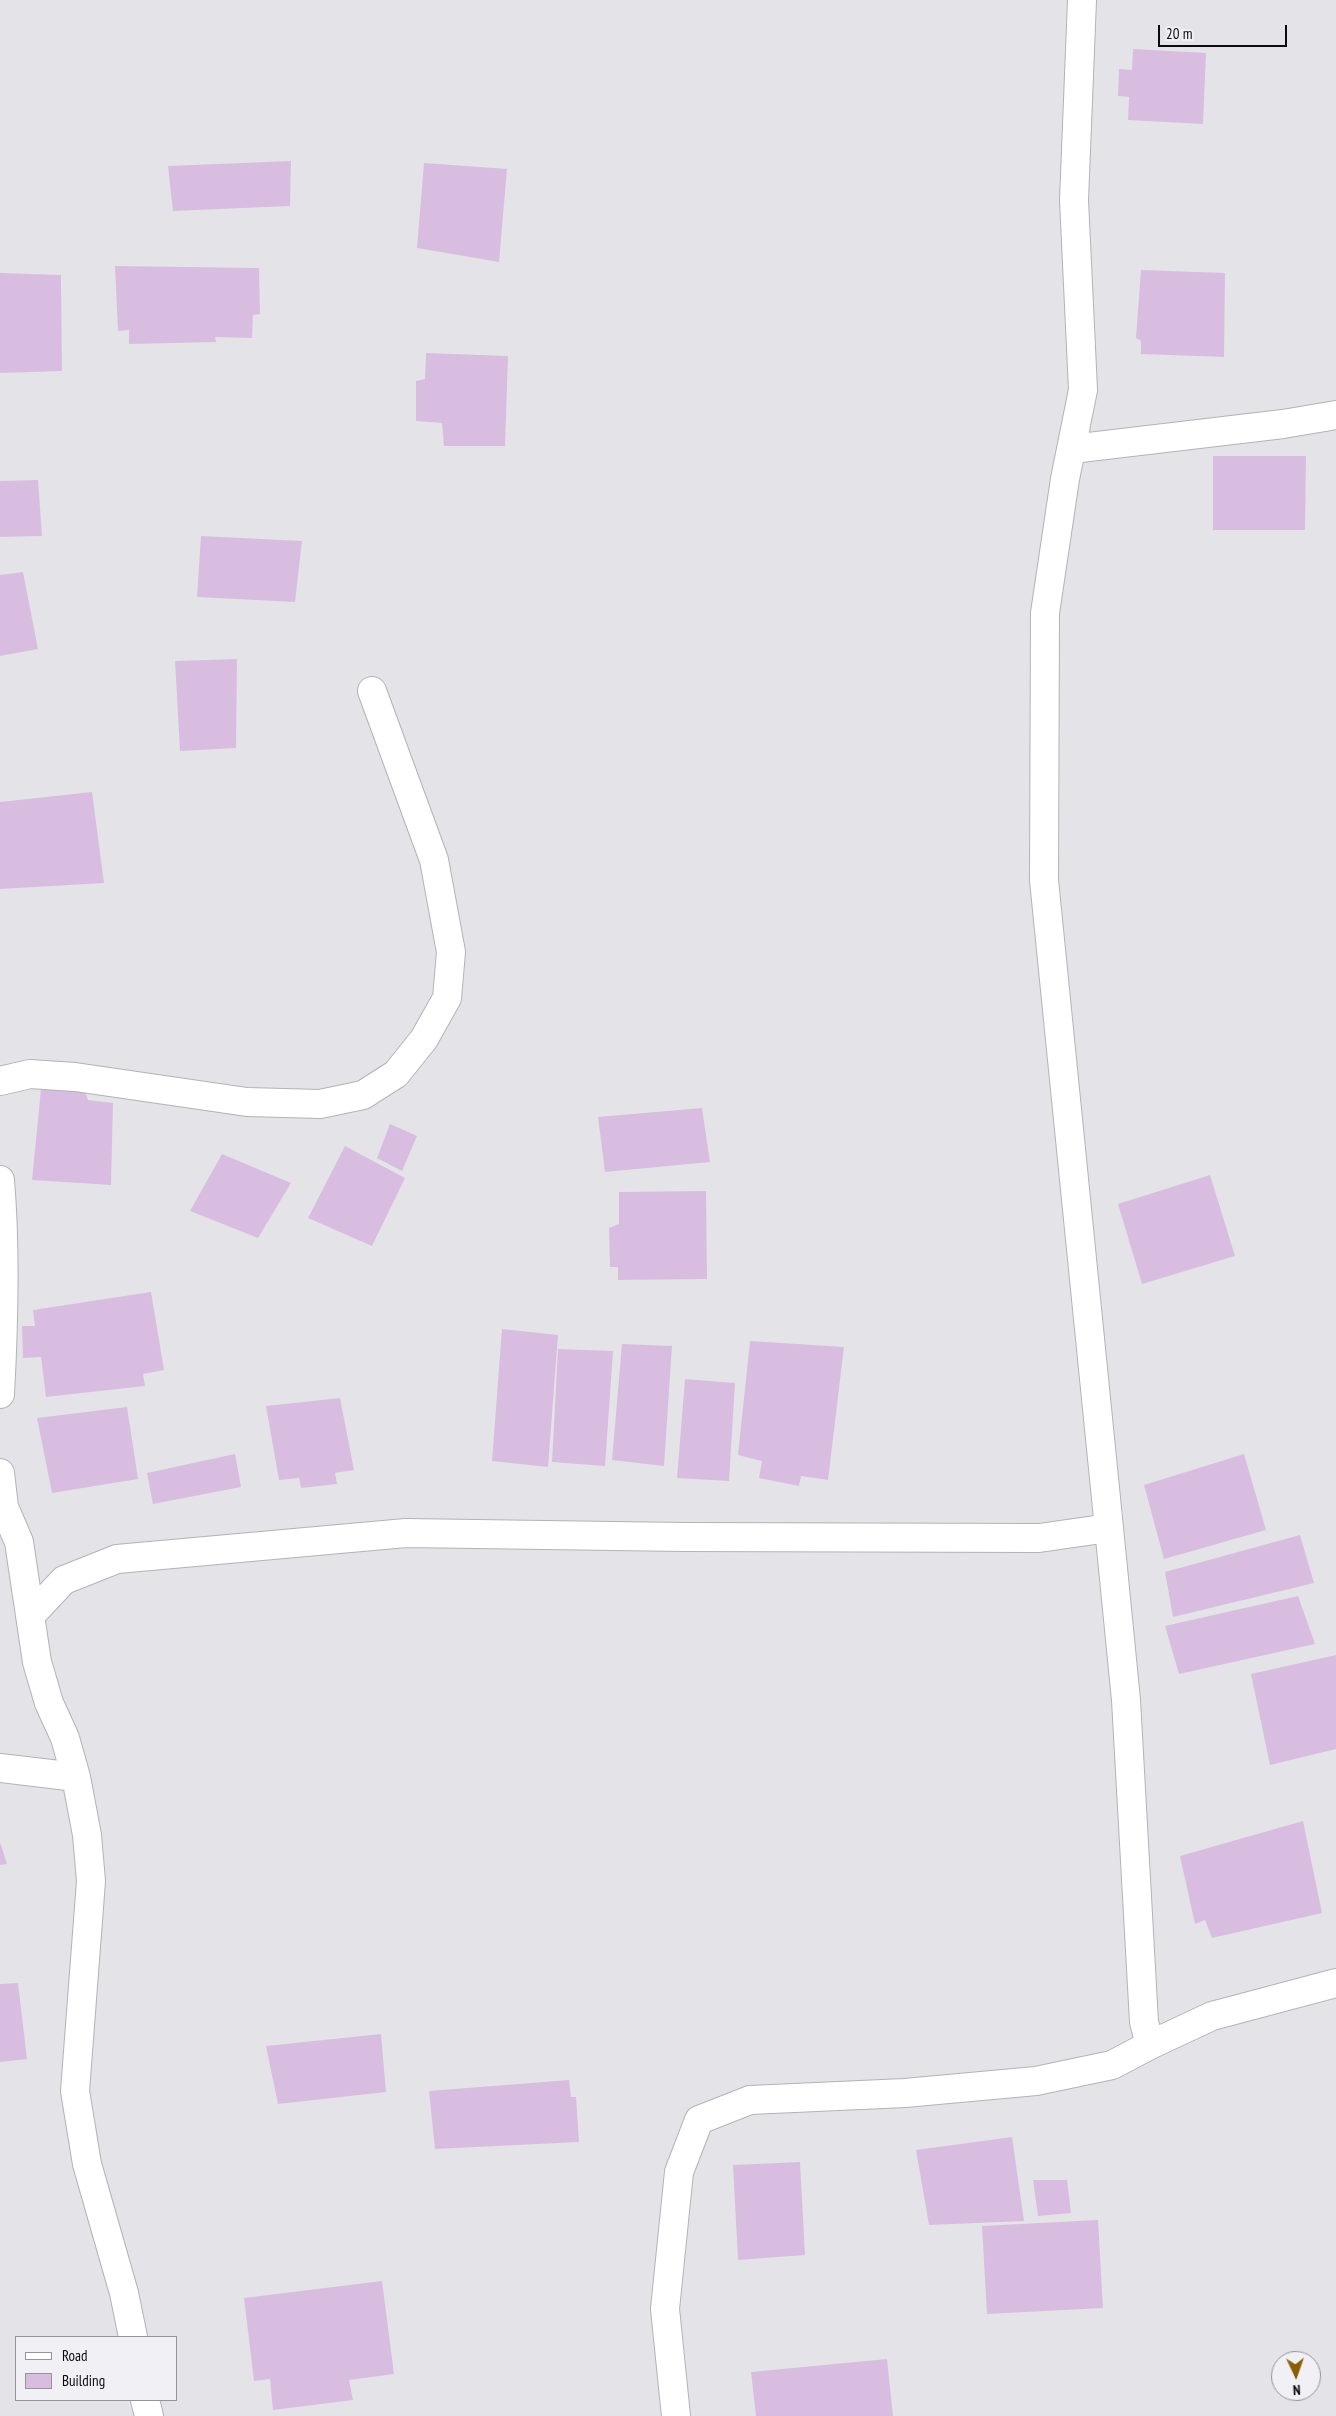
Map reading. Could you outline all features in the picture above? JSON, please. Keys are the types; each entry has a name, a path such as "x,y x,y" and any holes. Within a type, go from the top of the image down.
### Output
{"street":[{"path":"1082,0 1074,200 1083,390 1044,613 1044,880 1126,1700 1144,2022 1150,2045"},
{"path":"1072,449 1283,424 1336,414"},
{"path":"0,1081 30,1074 75,1077 247,1102 320,1104 363,1095 396,1074 424,1039 447,998 451,952 434,860 372,691"},
{"path":"0,1180 2,1270 5,1303 0,1394"},
{"path":"0,1473 4,1507 19,1542 37,1662 46,1695 65,1738 76,1777 87,1835 91,1881 76,2092 87,2164 124,2293 133,2336"},
{"path":"31,1615 64,1580 118,1559 406,1533 683,1537 1039,1538 1109,1528"},
{"path":"0,1768 76,1777"},
{"path":"676,2416 665,2309 679,2172 699,2120 750,2100 905,2093 1036,2081 1112,2065 1212,2016 1336,1983"},
{"path":"145,2401 149,2416"}],"building":[{"path":"1133,49 1206,53 1203,124 1128,120 1129,97 1118,96 1119,69 1132,70"},
{"path":"291,161 290,206 173,211 168,166"},
{"path":"424,163 507,169 499,262 417,248"},
{"path":"115,266 259,268 260,314 253,315 252,338 215,337 216,342 129,344 129,330 118,331"},
{"path":"1141,270 1225,273 1224,357 1141,354 1141,341 1136,338"},
{"path":"0,273 61,275 62,371 0,373"},
{"path":"426,353 508,356 505,446 444,446 442,423 416,421 416,381 425,379"},
{"path":"1213,456 1306,456 1305,530 1213,530"},
{"path":"38,480 42,536 0,537 0,481"},
{"path":"201,536 302,541 295,602 197,597"},
{"path":"23,572 38,649 0,656 0,575"},
{"path":"237,659 236,748 180,751 175,661"},
{"path":"92,792 104,883 0,889 0,802"},
{"path":"41,1089 85,1091 88,1100 113,1103 111,1185 32,1180"},
{"path":"702,1108 710,1162 605,1172 598,1117"},
{"path":"390,1124 417,1136 402,1171 377,1158"},
{"path":"345,1146 405,1178 372,1246 308,1218"},
{"path":"222,1154 291,1183 258,1238 190,1211"},
{"path":"1210,1175 1235,1256 1142,1284 1118,1204"},
{"path":"706,1191 707,1279 618,1280 618,1267 610,1267 609,1228 619,1224 619,1192"},
{"path":"151,1292 164,1370 143,1374 145,1386 46,1397 41,1357 23,1358 22,1326 35,1326 33,1310"},
{"path":"502,1329 558,1335 548,1467 492,1461"},
{"path":"750,1341 844,1347 828,1480 801,1476 799,1486 759,1478 762,1461 738,1455"},
{"path":"622,1344 672,1346 664,1466 612,1460"},
{"path":"558,1349 613,1351 605,1466 552,1462"},
{"path":"685,1379 735,1383 729,1481 677,1478"},
{"path":"340,1398 354,1470 335,1473 337,1484 301,1488 299,1478 279,1480 266,1406"},
{"path":"127,1407 138,1479 52,1493 37,1418"},
{"path":"235,1454 241,1487 153,1504 147,1473"},
{"path":"1244,1454 1266,1530 1164,1559 1144,1485"},
{"path":"1300,1535 1314,1583 1173,1617 1165,1572"},
{"path":"1298,1596 1315,1644 1179,1674 1165,1626"},
{"path":"1336,1655 1336,1749 1270,1765 1251,1674"},
{"path":"1303,1821 1322,1913 1212,1938 1205,1920 1195,1924 1180,1856"},
{"path":"0,1842 7,1864 0,1865"},
{"path":"18,1983 27,2059 0,2062 0,1984"},
{"path":"381,2034 386,2092 278,2104 266,2046"},
{"path":"569,2080 571,2097 576,2097 579,2142 435,2149 429,2091"},
{"path":"1012,2137 1024,2221 929,2225 916,2150"},
{"path":"800,2162 805,2255 738,2260 733,2165"},
{"path":"1033,2180 1067,2180 1071,2213 1038,2216"},
{"path":"1098,2220 1103,2308 987,2314 982,2226"},
{"path":"382,2281 394,2374 349,2380 353,2400 273,2410 270,2379 254,2381 244,2298"},
{"path":"887,2359 893,2416 756,2416 751,2372"}]}
